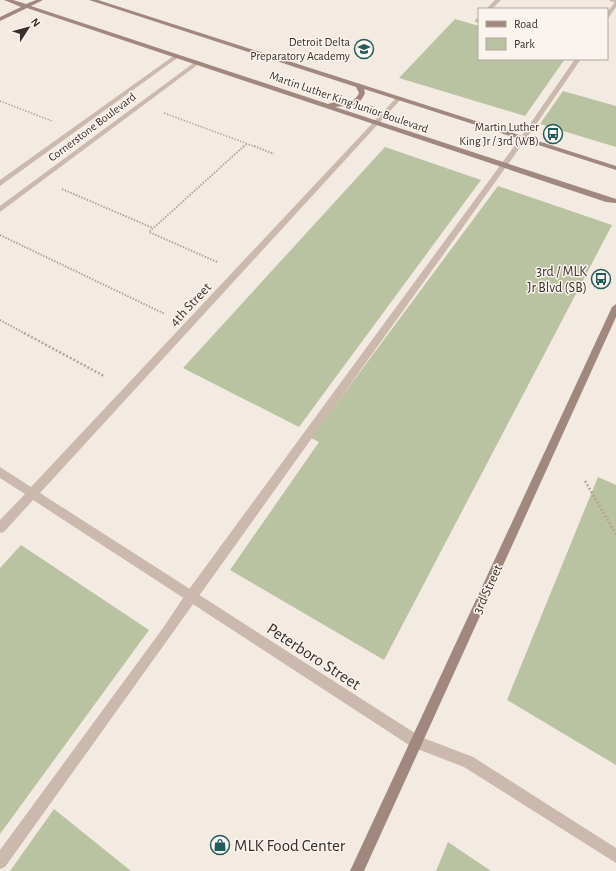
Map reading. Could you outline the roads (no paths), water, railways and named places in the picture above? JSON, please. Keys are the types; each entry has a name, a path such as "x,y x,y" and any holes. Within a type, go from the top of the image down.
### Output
{"main road":[{"name":"Martin Luther King Junior Boulevard","path":"7,0 327,105 375,123 503,166 616,201"},
{"path":"0,19 40,0"},
{"name":"Martin Luther King Junior Boulevard","path":"92,0 616,168"},
{"path":"327,105 354,103 359,100 362,93 358,85"},
{"name":"3rd Street","path":"357,871 616,307"}],"street":[{"path":"490,8 498,0"},
{"path":"608,14 616,2 612,0"},
{"name":"Cornerstone Boulevard","path":"0,184 177,56"},
{"path":"0,862 167,632 191,596 524,138 577,60"},
{"name":"Cornerstone Boulevard","path":"0,210 197,63"},
{"name":"4th Street","path":"0,528 399,98"},
{"name":"Peterboro Street","path":"0,472 417,742 468,762 616,856"}],"place":[{"name":"Detroit Delta Preparatory Academy","path":"364,49"},
{"name":"Martin Luther King Jr / 3rd (WB)","path":"553,134"},
{"name":"3rd / MLK Jr Blvd (SB)","path":"601,279"},
{"name":"MLK Food Center","path":"220,845"}]}
